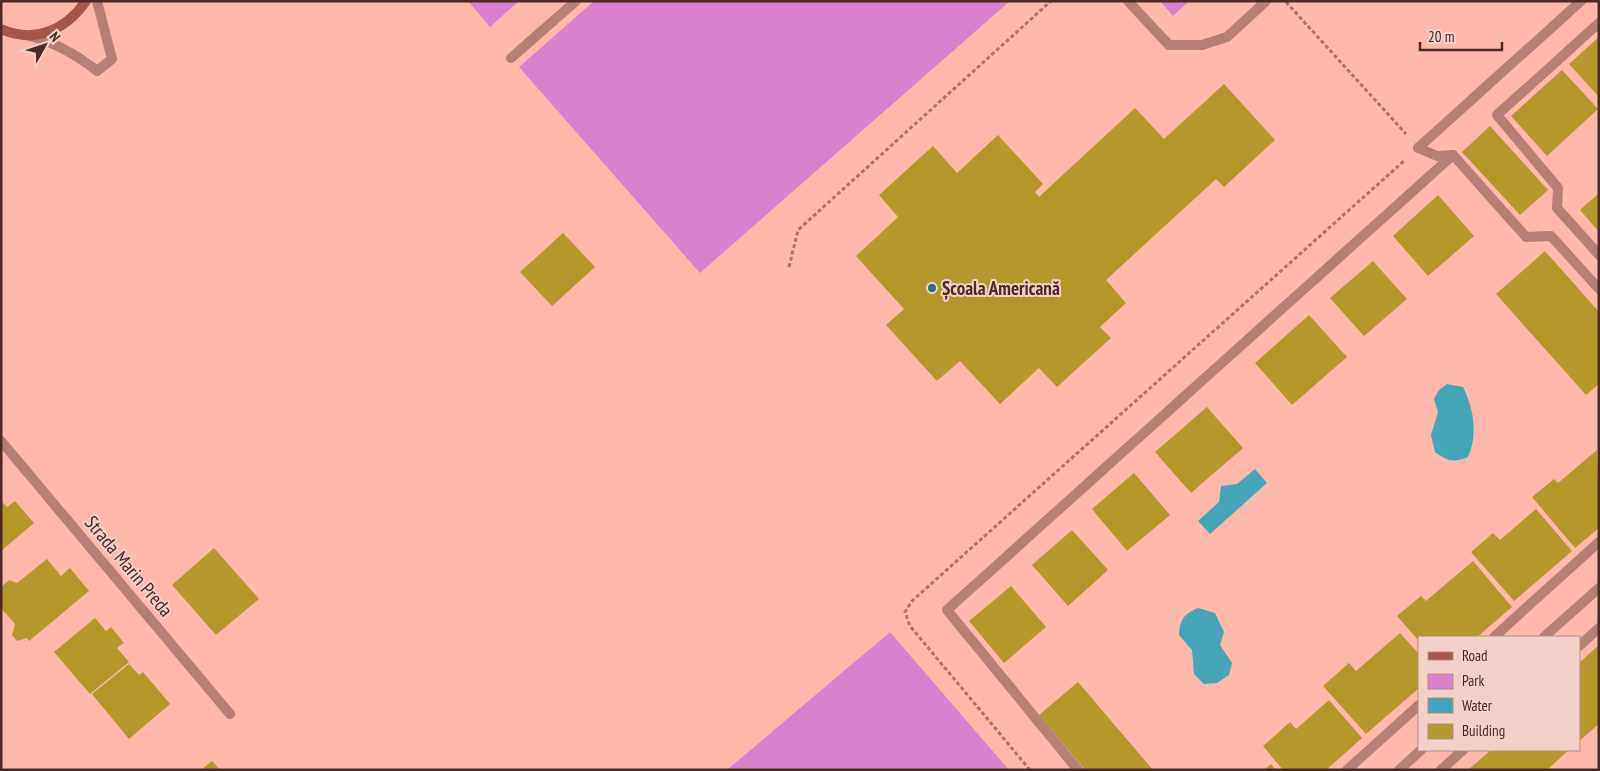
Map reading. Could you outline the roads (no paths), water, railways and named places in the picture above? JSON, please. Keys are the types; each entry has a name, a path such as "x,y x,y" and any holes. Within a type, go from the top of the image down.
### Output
{"main road":[{"path":"1,29 11,34 30,36 49,33 63,26 76,15 86,1"}],"street":[{"path":"30,36 52,42 74,53 97,71 112,58 97,1"},
{"path":"511,58 576,1"},
{"path":"1128,1 1169,45 1202,46 1227,37 1266,1"},
{"path":"1453,155 1437,156 1418,148 1581,1"},
{"path":"1599,23 1497,115 1558,188 1557,208 1599,255"},
{"path":"1453,155 1526,237 1551,236 1599,289"},
{"path":"1078,770 947,610 1453,155"},
{"name":"Strada Marin Preda","path":"1,440 230,714"},
{"path":"1495,636 1599,542"},
{"path":"1545,636 1599,588"},
{"path":"1580,645 1599,628"},
{"path":"1347,770 1418,706"},
{"path":"1398,770 1419,751"},
{"path":"1441,770 1462,751"}],"water":[{"path":"1447,384 1463,387 1472,413 1474,431 1471,449 1468,457 1459,460 1447,459 1435,452 1431,435 1438,412 1434,399 1439,390"},
{"path":"1255,469 1267,483 1210,534 1198,521 1219,502 1221,486 1237,484"},
{"path":"1198,608 1215,613 1224,632 1220,645 1232,663 1229,675 1217,683 1204,684 1194,674 1192,650 1179,635 1180,625 1184,618 1189,612"}],"place":[{"name":"Școala Americană","path":"932,288"}]}
